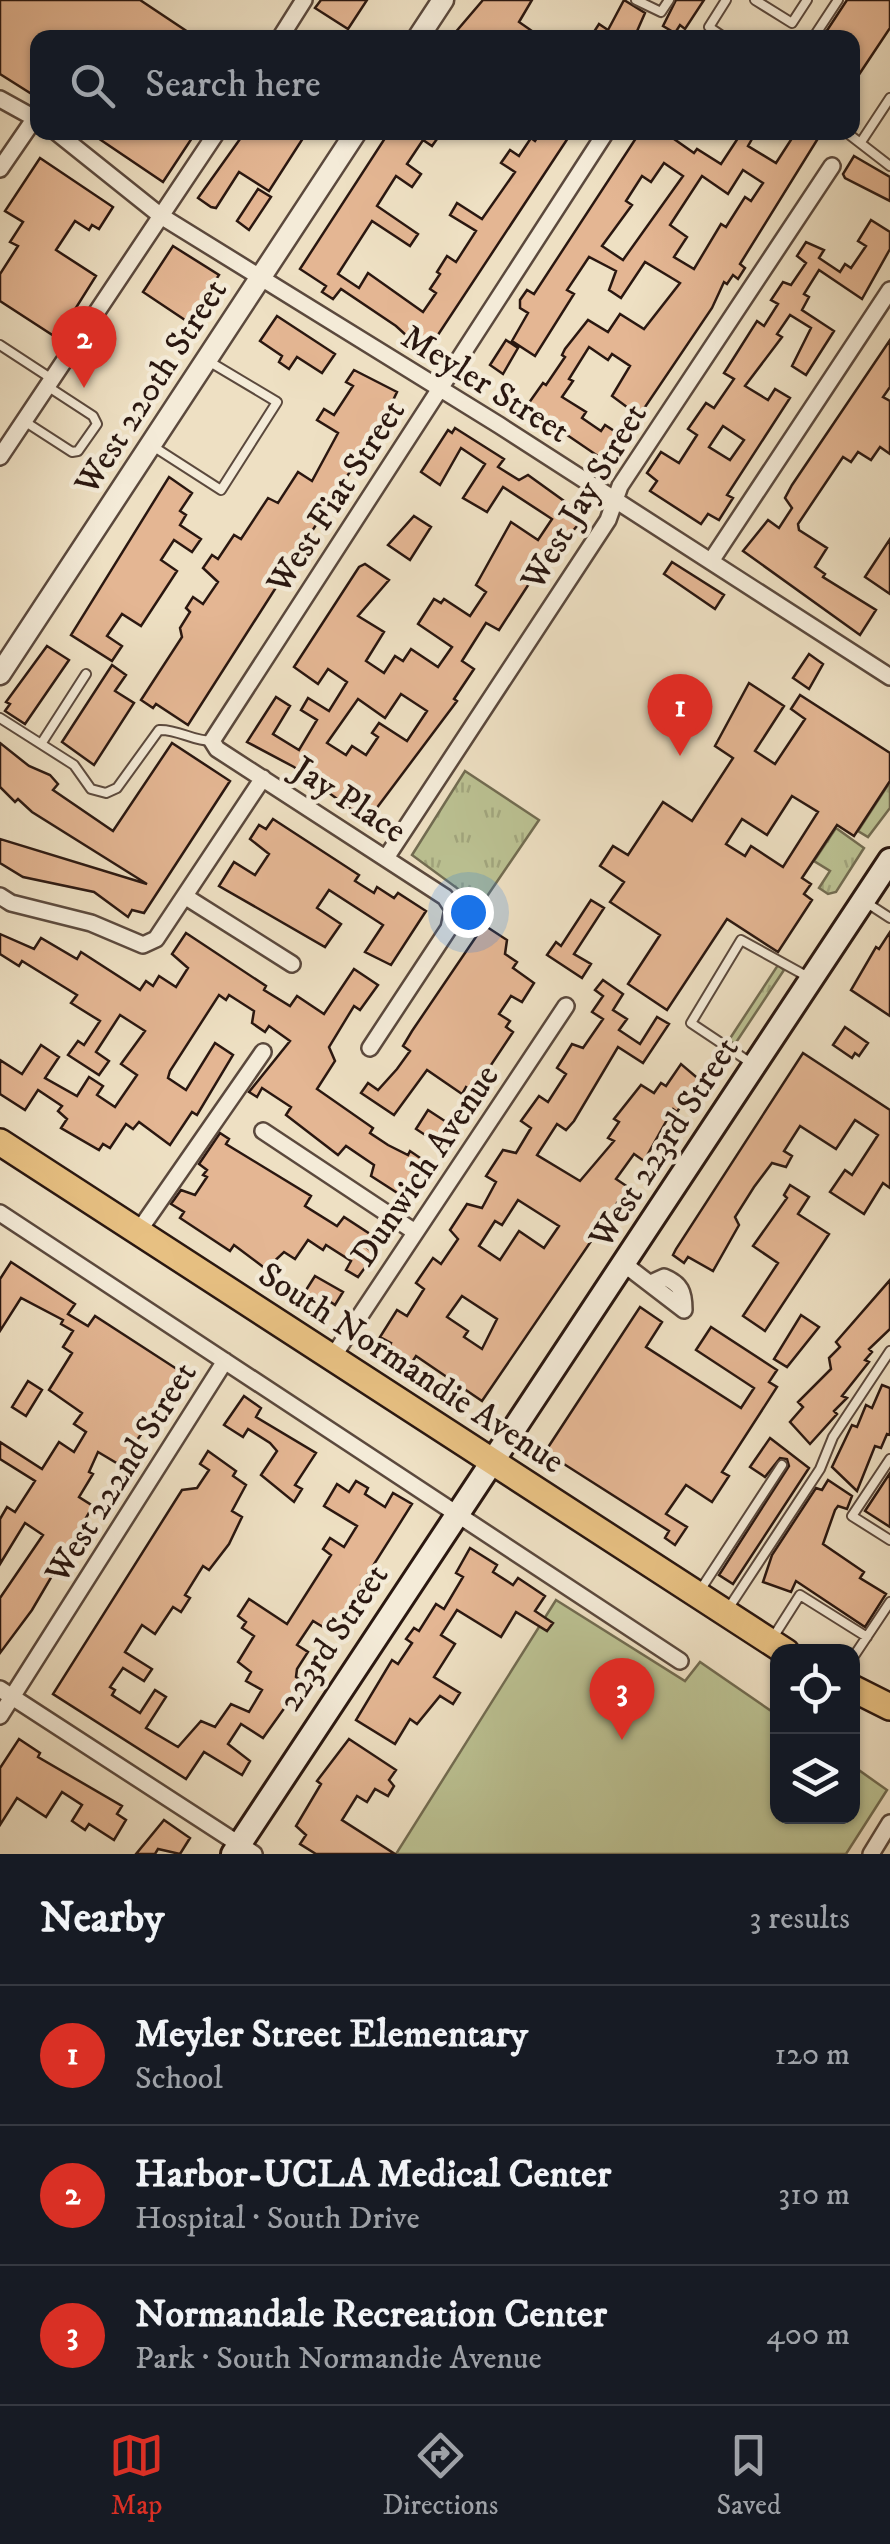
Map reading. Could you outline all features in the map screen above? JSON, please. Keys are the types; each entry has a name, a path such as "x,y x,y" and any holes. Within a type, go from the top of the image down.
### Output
{"main road":[{"name":"West 223rd Street","path":"494,1462 890,860"},
{"name":"South Normandie Avenue","path":"0,1142 773,1644"},
{"name":"223rd Street","path":"242,1851 494,1462"},
{"path":"860,1692 890,1707"}],"street":[{"path":"285,30 304,0"},
{"path":"423,30 443,0"},
{"path":"0,99 30,116"},
{"path":"0,170 30,128"},
{"name":"Meyler Street","path":"66,140 162,216 890,677"},
{"path":"0,457 212,140"},
{"name":"West 220th Street","path":"4,661 351,140"},
{"name":"West Fiat Street","path":"212,741 601,140"},
{"name":"West Jay Street","path":"386,858 608,520 615,500 832,166"},
{"path":"712,561 890,290"},
{"name":"Jay Place","path":"212,741 445,896 453,909 449,928 370,1048"},
{"path":"0,896 11,904 91,923 143,945 156,939 263,778"},
{"path":"186,897 292,964"},
{"name":"Dunwich Avenue","path":"332,1358 566,1006"},
{"path":"138,1232 263,1052"},
{"path":"263,1131 416,1232"},
{"path":"1,1215 680,1661"},
{"path":"624,1264 653,1282"},
{"name":"West 222nd Street","path":"0,1716 6,1693 226,1361"},
{"path":"6,1693 242,1851"},
{"path":"871,1854 890,1824"}],"lane":[{"path":"636,0 655,12 661,12 669,0"},
{"path":"713,30 709,27 726,0"},
{"path":"755,0 792,23 807,0"},
{"path":"817,30 838,0"},
{"path":"862,142 890,98"},
{"path":"859,140 890,166"},
{"path":"0,345 93,416 97,424 78,451 72,452 24,421"},
{"path":"151,445 221,490 277,402 207,359"},
{"path":"41,744 86,674"},
{"path":"0,718 74,765 91,788 106,792 117,788 159,730 174,731 191,741 212,741"},
{"path":"864,901 890,918"},
{"path":"754,1066 691,1024 742,940 746,938 812,979"},
{"path":"725,1614 820,1469 833,1437 890,1351"},
{"path":"890,1459 852,1516 890,1540"},
{"path":"697,1596 782,1465"},
{"path":"779,1644 800,1595 867,1637"},
{"path":"860,1647 890,1602"}],"green space":[{"path":"465,771 539,820 475,914 461,891 412,855"},
{"path":"890,782 890,808 868,837 858,831"},
{"path":"836,828 864,848 836,892 828,894 819,888 830,871 814,861"},
{"path":"778,965 784,970 735,1044 729,1040"},
{"path":"556,1600 685,1681 700,1662 770,1710 770,1824 860,1824 860,1771 887,1790 846,1854 396,1854"}],"building":[{"path":"0,0 140,0 185,30 30,30 30,93 0,74"},
{"path":"321,0 367,0 348,29 315,8"},
{"path":"483,0 532,0 519,22 530,30 457,30"},
{"path":"624,0 645,13 638,30 608,30"},
{"path":"676,0 704,0 685,29 680,25 677,30 663,26"},
{"path":"847,0 890,0 890,28 860,73 860,30 827,30"},
{"path":"101,140 191,140 163,182"},
{"path":"239,140 302,140 269,191 239,172 216,208 198,198"},
{"path":"384,140 423,140 407,164 421,174 412,187 396,176 377,206 418,234 410,246 372,221 338,274 359,288 368,273 423,312 436,293 430,289 447,256 456,262 476,231 450,215 457,203 482,219 515,172 501,163 510,150 519,156 530,140 567,140 424,356 403,343 407,336 396,326 341,289 333,299 322,292 326,286 300,269"},
{"path":"635,140 675,140 721,164 737,140 751,140 748,146 776,163 791,140 817,140 740,264 745,268 738,279 733,275 727,284 724,282 712,308 639,416 612,396 630,366 612,354 608,360 589,347 569,379 573,381 562,397 586,412 582,418 601,431 605,425 628,440 614,467 526,407 543,383 546,385 565,357 565,349 588,320 608,332 620,314 644,329 680,283 645,262 621,298 609,290 616,271 589,257 567,290 574,294 535,356 512,341 528,313 520,308 527,290 534,294","holes":["664,163 683,176 623,260 602,246 632,205 626,201 642,176 651,182","743,170 763,183 751,201 745,197 726,227 721,224 694,269 674,257 687,237 670,225 702,176 728,194"]},
{"path":"854,156 890,177 890,201 845,178 843,174"},
{"path":"40,158 113,207 99,229 92,225 89,230 75,221 56,250 96,276 57,338 0,301 0,274 18,246 10,242 23,222 5,211"},
{"path":"258,189 271,197 249,230 237,221"},
{"path":"871,220 890,232 890,249 862,299 819,270 804,294 809,297 802,310 834,331 806,375 792,366 811,328 790,315 777,334 782,337 745,386 768,400 775,389 790,398 727,495 733,498 719,520 708,514 701,524 650,491 657,481 647,473 661,452 679,463 697,435 688,429 706,403 714,408 734,379 724,373 757,321 764,326 778,304 771,300 783,282 791,285 806,263 797,256 806,242 824,250 819,258 840,272 845,264 851,268 866,246 858,241","holes":["723,426 744,440 730,460 709,447"]},
{"path":"173,246 219,275 188,322 143,292"},
{"path":"277,316 335,354 322,373 297,357 289,369 279,362 282,356 260,341"},
{"path":"506,340 518,348 503,374 490,365"},
{"path":"890,340 890,387 883,397 890,401 890,454 880,447 871,460 858,452 851,462 843,457 798,524 799,530 827,548 815,567 825,574 823,577 876,610 860,635 743,551 768,520 779,528 792,508 785,498 792,485"},
{"path":"354,370 397,392 385,417 188,725 156,704 153,708 141,700 182,637 180,628 190,612 186,608 193,597 203,604 218,582 203,568 212,555 218,559 234,535 241,539 268,498 278,503 298,472 312,481 338,433 317,420 324,409 334,415 353,386 346,382"},
{"path":"455,428 504,459 498,467 519,480 528,475 585,516 564,542 558,539 499,630 486,623 462,661 474,669 454,699 457,701 367,821 294,767 247,742 276,697 290,706 273,734 299,750 317,720 301,710 308,698 329,711 347,682 328,669 318,684 294,667 359,567 365,564 389,580 358,616 384,632 366,661 384,673 395,656 403,661 411,649 438,667 452,647 418,624 434,599 441,603 444,599 470,616 486,592 476,585 511,522 538,540 552,519 503,487 487,512 463,498 485,464 461,448 440,485 421,472 448,430 452,433","holes":["401,694 427,711 407,741 379,723 372,733 378,737 366,755 352,746 346,755 327,743 358,699 385,718"]},
{"path":"169,477 192,493 180,511 186,515 180,525 201,539 192,552 174,540 161,560 177,571 141,626 122,614 107,636 122,646 112,661 71,635"},
{"path":"414,516 431,527 410,560 388,545"},
{"path":"890,539 890,594 865,577"},
{"path":"672,562 724,595 715,609 664,574"},
{"path":"47,646 69,660 25,724 5,711 10,704 6,702"},
{"path":"809,654 823,664 809,689 793,678"},
{"path":"112,665 126,675 115,691 134,703 94,765 62,742"},
{"path":"749,683 784,706 755,751 775,764 805,719 791,709 800,695 890,753 890,781 854,836 837,825 802,878 811,884 804,894 812,900 778,952 727,919 667,1010 628,984 660,935 610,902 624,882 600,866 613,846 628,855 663,802 692,821 733,758 715,746","holes":["792,796 818,812 783,867 751,846 745,856 726,844 742,819 767,835"]},
{"path":"0,743 29,766 50,775 58,784 53,790 113,831 172,743 230,781 144,913 132,910 128,917 94,892 23,877 0,863 0,839 147,884 32,812 18,799 15,802 0,787"},
{"path":"273,819 359,875 355,881 374,893 377,887 394,898 398,893 426,911 391,965 365,952 383,925 329,890 317,908 341,924 325,947 219,886 234,862 255,875 269,854 250,839 259,825 266,829"},
{"path":"591,900 604,908 574,954 591,964 582,978 547,955 556,942 561,946"},
{"path":"484,925 507,940 505,954 517,962 513,968 534,983 522,1002 511,996 499,1014 510,1021 506,1027 513,1032 473,1092 466,1087 462,1094 427,1070 394,1115 361,1093 368,1083 378,1090 397,1069 410,1051 403,1046 412,1031"},
{"path":"890,932 890,1016 851,990 876,947 879,949"},
{"path":"186,933 290,1006 297,996 324,1014 354,969 378,985 360,1010 354,1006 329,1047 335,1061 317,1089 373,1128 370,1133 432,1166 416,1192 404,1186 399,1194 371,1176 374,1165 346,1146 338,1155 286,1115 291,1107 262,1088 257,1097 249,1092 290,1041 269,1026 265,1032 252,1023 254,1011 229,995 226,1000 219,995 170,1071 168,1078 186,1090 215,1043 233,1055 197,1115 192,1112 170,1145 139,1122 133,1129 126,1124 110,1148 103,1144 99,1150 61,1128 67,1119 58,1111 62,1106 38,1090 25,1110 0,1094 0,1060 22,1074 41,1045 59,1057 45,1078 77,1096 89,1077 103,1086 97,1095 115,1107 137,1075 121,1064 145,1031 120,1015 96,1052 109,1061 99,1075 68,1055 78,1041 84,1045 100,1021 71,1003 77,995 22,961 19,966 0,954 0,934 34,949 41,938 77,959 81,952 140,990 146,981 153,986 159,976 176,987 188,968 172,954"},
{"path":"603,980 623,994 613,1010 627,1019 619,1030 640,1044 657,1017 669,1024 643,1063 618,1047 574,1121 566,1130 557,1124 537,1155 580,1181 614,1141 608,1138 619,1122 614,1119 641,1085 654,1093 661,1083 666,1086 681,1064 708,1087 700,1098 689,1093 677,1112 673,1109 644,1161 634,1154 616,1179 628,1187 482,1401 416,1356 411,1364 404,1360 400,1366 385,1356 391,1343 380,1337 397,1310 407,1316 424,1289 416,1283 433,1258 441,1264 458,1239 450,1230 467,1204 482,1208 496,1182 486,1176 503,1150 516,1153 531,1128 521,1121 539,1096 548,1102 566,1074 557,1068 572,1044 583,1048 603,1019 592,1012 603,996 595,990","holes":["518,1200 559,1226 544,1248 519,1231 500,1260 479,1246 495,1221 502,1225","462,1296 497,1319 482,1349 464,1337 468,1331 447,1317"]},
{"path":"845,1027 868,1043 859,1056 855,1053 852,1058 833,1045"},
{"path":"803,1053 890,1110 890,1188 883,1183 864,1214 830,1192 845,1170 852,1175 878,1135 855,1120 836,1149 800,1126 784,1151 792,1156 786,1167 772,1163 754,1187 735,1217 739,1225 713,1271 688,1257 684,1263 673,1255 676,1249"},
{"path":"428,1110 451,1125 439,1144 416,1129"},
{"path":"220,1133 229,1139 226,1144 311,1196 305,1206 337,1226 344,1217 370,1234 364,1245 375,1254 358,1277 346,1270 351,1261 326,1245 323,1250 308,1240 295,1259 284,1252 266,1269 234,1245 230,1251 180,1218 184,1212 171,1204 181,1190 195,1195 207,1177 203,1175 207,1170 199,1164"},
{"path":"790,1185 809,1197 798,1214 829,1234 765,1331 743,1316 778,1263 753,1246 787,1198 784,1195"},
{"path":"11,1262 75,1304 68,1314 88,1326 95,1316 183,1373 120,1465 98,1452 89,1472 93,1474 79,1497 93,1506 32,1610 0,1653 0,1598 43,1535 25,1523 0,1564 0,1519 7,1507 15,1512 35,1481 0,1459 0,1442 42,1469 59,1442 74,1452 86,1432 74,1424 82,1413 49,1390 72,1353 63,1347 73,1331 61,1324 63,1320 21,1298 0,1331 0,1279"},
{"path":"315,1276 343,1292 335,1305 325,1298 318,1310 301,1298"},
{"path":"890,1280 890,1329 869,1349 872,1352 865,1360 869,1362 842,1396 847,1398 810,1444 790,1422 803,1407 798,1402 831,1369 829,1358 840,1347 836,1342"},
{"path":"640,1307 662,1322 646,1347 741,1408 754,1388 696,1350 711,1327 777,1370 769,1382 777,1387 722,1472 729,1476 712,1502 686,1485 666,1514 687,1527 675,1545 665,1538 669,1531 545,1452"},
{"path":"801,1315 819,1327 787,1367 774,1359"},
{"path":"28,1381 42,1390 26,1416 12,1407"},
{"path":"882,1385 890,1388 890,1435 887,1434 881,1448 875,1446 857,1491 832,1467 852,1425 857,1427 866,1405 872,1408"},
{"path":"244,1396 261,1408 256,1417 316,1453 295,1485 302,1489 294,1502 261,1475 277,1451 270,1443 248,1429 243,1437 224,1425"},
{"path":"770,1438 809,1468 733,1584 719,1575 789,1466 787,1459 780,1458 765,1477 750,1467"},
{"path":"208,1451 236,1471 233,1476 246,1485 232,1511 242,1517 229,1544 209,1570 203,1566 185,1595 190,1598 181,1612 173,1607 155,1634 142,1625 125,1652 152,1669 144,1681 123,1668 110,1687 115,1690 112,1695 140,1713 155,1690 166,1697 146,1728 178,1747 201,1721 215,1727 231,1704 249,1712 262,1690 246,1681 251,1672 238,1662 254,1636 242,1628 246,1622 238,1616 249,1599 287,1624 331,1555 323,1549 330,1538 344,1547 357,1526 324,1506 337,1484 349,1492 356,1481 368,1488 365,1494 385,1507 393,1493 412,1504 342,1615 328,1630 313,1621 297,1645 308,1652 297,1669 296,1677 303,1682 263,1738 241,1724 228,1744 250,1761 242,1775 204,1752 186,1779 53,1694 182,1490 197,1488 209,1470 200,1464"},
{"path":"890,1473 890,1527 865,1511"},
{"path":"828,1480 852,1496 847,1509 838,1506 835,1510 823,1544 864,1572 860,1578 886,1594 865,1627 796,1581 791,1592 763,1582 772,1555 816,1488 822,1490"},
{"path":"470,1548 497,1565 493,1572 513,1585 518,1578 545,1596 535,1611 553,1623 547,1631 516,1612 501,1637 457,1610 441,1635 455,1644 434,1677 460,1693 453,1704 440,1696 417,1724 410,1719 395,1744 356,1720 392,1660 398,1664 412,1643 406,1639 414,1628 419,1631 436,1604 444,1609 463,1577 456,1573"},
{"path":"19,1739 40,1753 38,1757 122,1806 117,1814 126,1820 114,1840 89,1824 85,1830 72,1821 82,1805 62,1792 46,1817 17,1798 0,1825 0,1768"},
{"path":"349,1739 396,1770 389,1780 394,1786 388,1796 375,1789 367,1802 357,1796 342,1820 395,1854 316,1854 300,1844 306,1835 296,1826 321,1784 317,1781"},
{"path":"164,1820 190,1838 180,1854 158,1849 155,1854 136,1854"}],"place":[{"name":"Harbor-UCLA Medical Center","path":"84,388"},
{"name":"Meyler Street Elementary","path":"680,756"},
{"name":"Normandale Recreation Center","path":"622,1740"}]}
